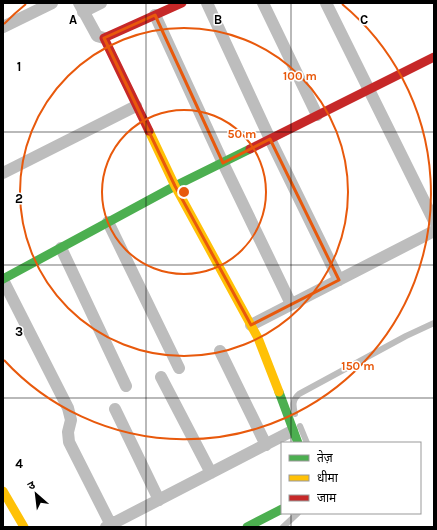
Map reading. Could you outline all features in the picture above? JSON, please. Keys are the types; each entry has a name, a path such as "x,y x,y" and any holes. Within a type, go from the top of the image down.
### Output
{"street":[{"path":"3,27 52,3"},
{"path":"101,3 81,7 97,36 104,38 182,3"},
{"path":"208,3 270,139 339,280"},
{"path":"263,3 317,115"},
{"path":"326,3 434,221"},
{"path":"155,15 223,163 291,304"},
{"path":"104,38 175,186 258,338 292,431 298,442"},
{"path":"292,431 108,526 69,442 68,432 71,420 68,408 3,279 175,186 434,58"},
{"path":"3,173 136,106"},
{"path":"108,222 179,368"},
{"path":"251,325 434,231"},
{"path":"61,248 126,386"},
{"path":"220,351 266,445"},
{"path":"162,377 211,473"},
{"path":"115,409 159,500"},
{"path":"3,491 21,526"},
{"path":"247,527 281,510"}],"lane":[{"path":"308,442 296,417 293,406 293,401 296,396 406,336 434,323"},
{"path":"283,527 297,514"}],"highlighted area":[{"path":"155,15 223,163 270,139 339,280 251,325 175,186 104,38"}],"traffic: fast":[{"path":"3,279 175,186 250,149"},
{"path":"279,392 298,442"},
{"path":"247,527 281,510"}],"traffic: slow":[{"path":"149,131 175,186 258,338 279,392"},
{"path":"3,491 24,527"}],"traffic: jam":[{"path":"149,131 104,38 182,3"},
{"path":"250,149 434,57"}]}
